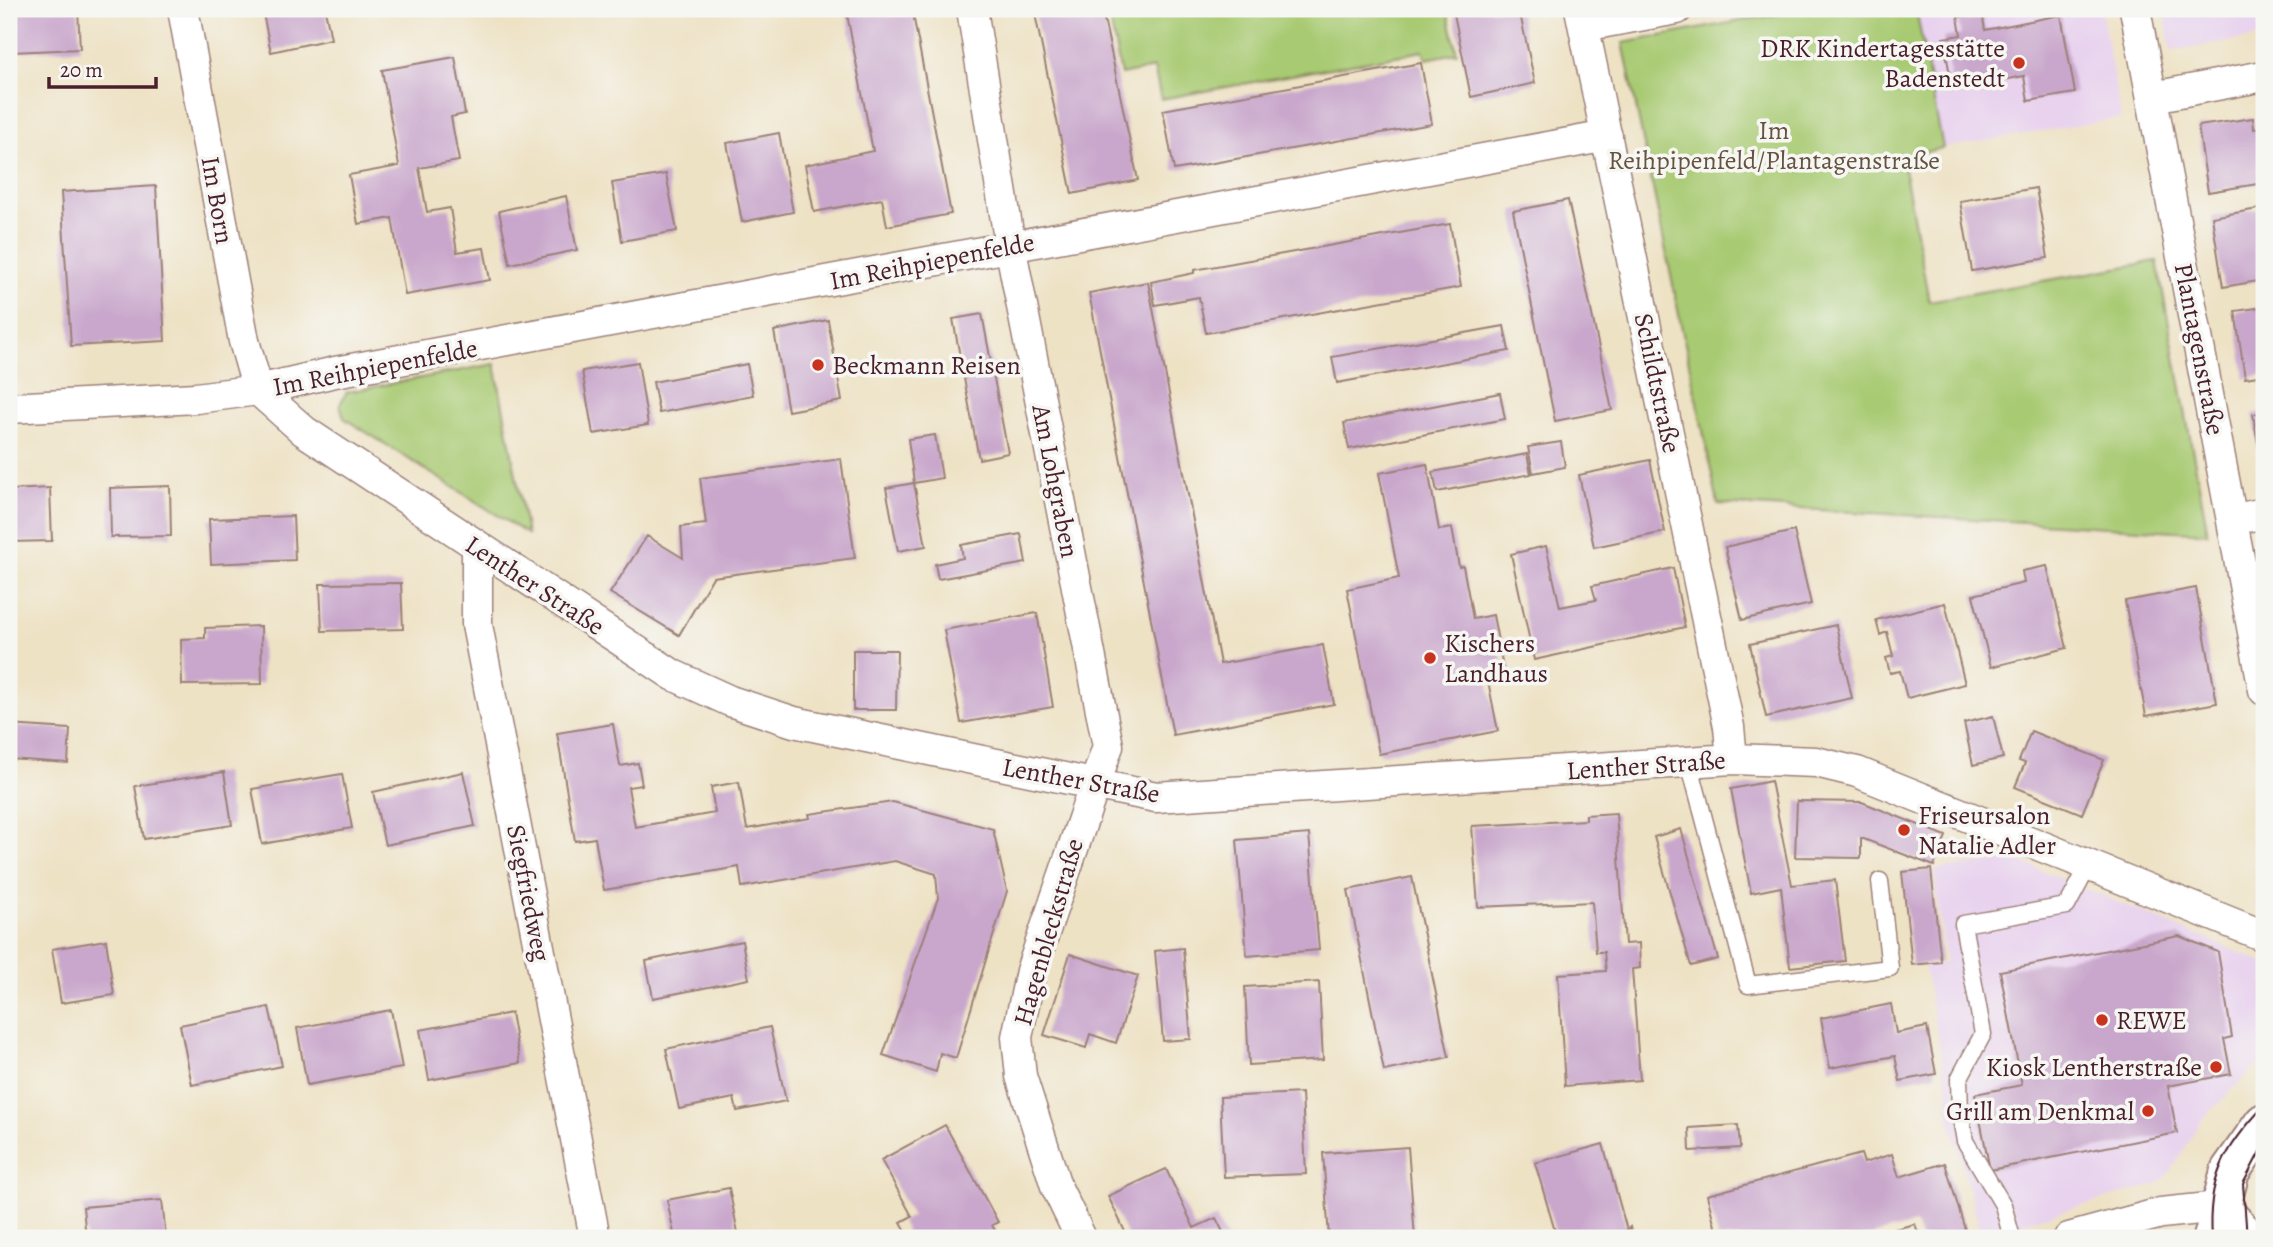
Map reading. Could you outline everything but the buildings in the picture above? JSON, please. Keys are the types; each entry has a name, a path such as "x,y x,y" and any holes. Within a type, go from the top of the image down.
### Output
{"street":[{"name":"Im Born","path":"183,9 244,341 258,390"},
{"name":"Am Lohgraben","path":"972,9 1010,246 1108,746 1095,785"},
{"path":"1582,17 1677,9"},
{"name":"Plantagenstraße","path":"2135,9 2264,690"},
{"name":"Schildtstraße","path":"1582,17 1729,727 1732,759"},
{"path":"2153,97 2264,76"},
{"name":"Im Reihpiepenfelde","path":"258,390 335,372 1607,136"},
{"path":"9,408 197,398 258,390"},
{"name":"Lenther Straße","path":"258,390 304,431 673,675 730,701 794,722 1156,797 1732,759 1788,759 1837,766 2264,936"},
{"path":"2232,520 2264,513"},
{"name":"Siegfriedweg","path":"477,547 477,625 595,1238"},
{"name":"Hagenbleckstraße","path":"1081,1238 1056,1186 1021,1076 1017,1037 1031,971 1081,818 1095,785"},
{"path":"2216,1223 2230,1171 2264,1123"},
{"path":"2069,1238 2161,1213 2216,1223 2248,1238"}],"lane":[{"path":"1689,762 1748,985 1890,968 1880,881"},
{"path":"2012,1238 2003,1205 1965,1141 1960,1113 1959,1079 1983,1034 1963,924 2067,906 2089,865"}],"shaded area":[{"name":"DRK Kindertagesstätte Badenstedt","path":"1916,9 2101,9 2121,118 1943,148"},
{"path":"2164,9 2264,9 2264,36 2171,51"},
{"path":"2014,859 2264,963 2264,1058 2200,1122 2172,1170 2158,1184 1981,1234 1947,1108 1948,1090 1924,966 1946,963 1934,870"}],"green space":[{"path":"1108,9 1447,9 1457,53 1426,59 1423,51 1161,99 1154,68 1121,75"},
{"name":"Im Reihpipenfeld/Plantagenstraße","path":"1804,9 1916,9 1943,148 1902,157 1929,301 2157,261 2208,533 1718,504 1623,43"},
{"path":"495,364 527,534 344,418 340,404 347,392"}],"tram line":[{"path":"2211,1238 2212,1199 2221,1166 2238,1136 2264,1106"},
{"path":"2247,1238 2243,1184 2264,1144"}],"place":[{"name":"DRK Kindertagesstätte Badenstedt","path":"2019,63"},
{"name":"Beckmann Reisen","path":"818,365"},
{"name":"Kischers Landhaus","path":"1430,658"},
{"name":"Friseursalon Natalie Adler","path":"1904,830"},
{"name":"REWE","path":"2102,1020"},
{"name":"Kiosk Lentherstraße","path":"2216,1067"},
{"name":"Grill am Denkmal","path":"2148,1111"}]}
